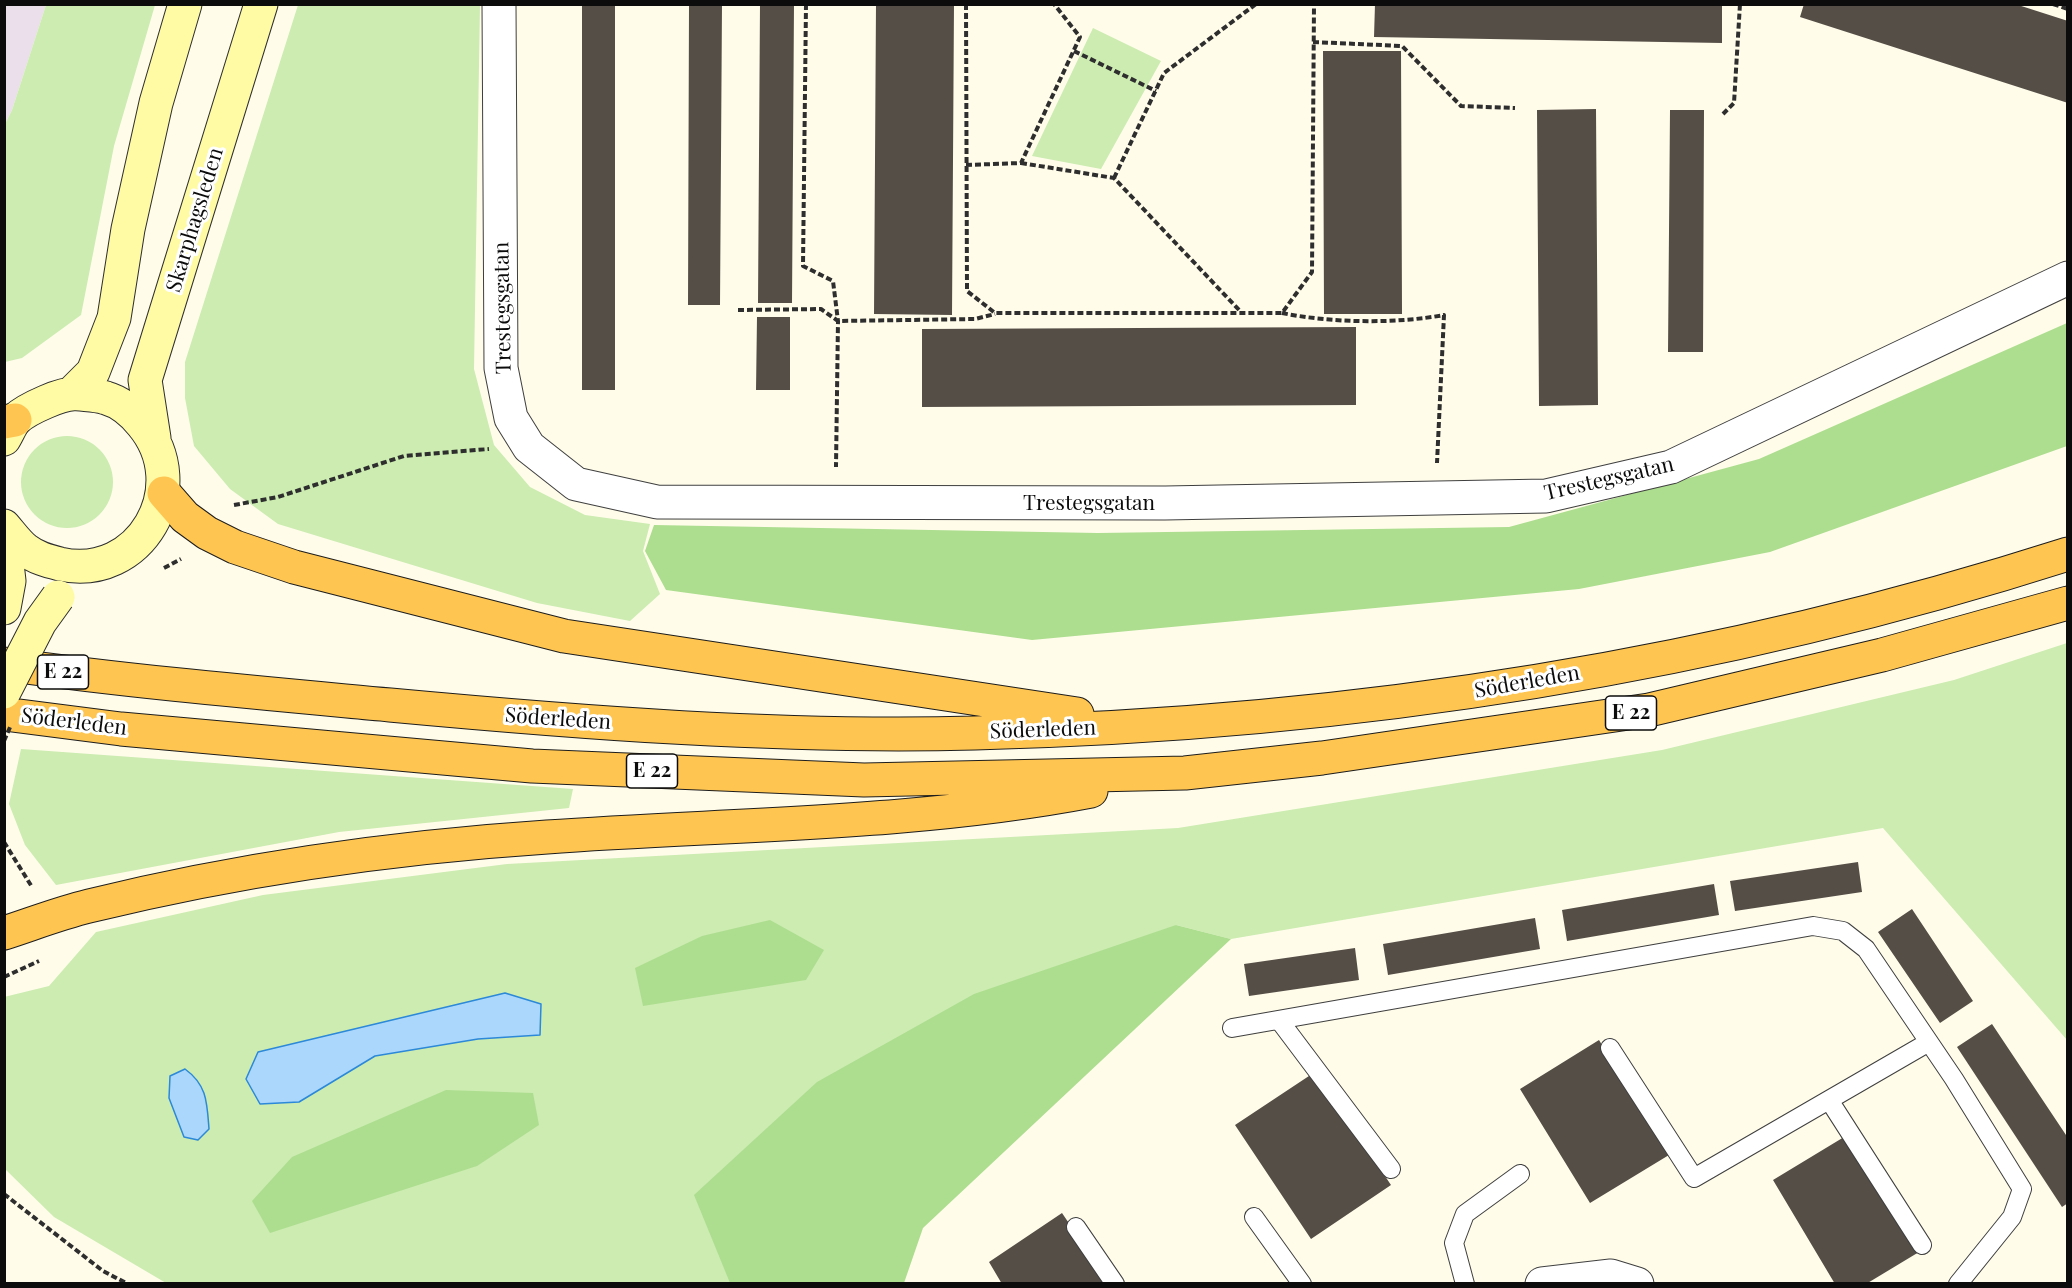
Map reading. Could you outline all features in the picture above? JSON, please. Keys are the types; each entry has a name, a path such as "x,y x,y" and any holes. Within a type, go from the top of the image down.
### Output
{"highway":[{"path":"164,493 185,517 207,533 235,547 294,567 564,636 1150,725"},
{"name":"Söderleden","path":"4,664 121,681 512,716 786,733 974,733 1150,725 1315,712 1444,696 1721,646 1960,589 2067,554"},
{"name":"Söderleden","path":"4,714 132,730 544,767 864,780 1185,773 1322,758 1649,710 1882,655 2067,603"},
{"path":"4,933 87,907 301,863 544,837 781,824 1021,804 1185,773"}],"main road":[{"path":"8,427 42,404 72,393 93,372 114,318 128,229 156,103 185,4"},
{"name":"Skarphagsleden","path":"154,438 145,380 261,4"},
{"path":"4,692 24,650 58,597 103,563 136,544 155,519 164,493 163,461 154,438 133,413 106,398 72,393"},
{"path":"4,526 26,550 43,560 73,567 103,563"},
{"path":"4,537 7,595"}],"street":[{"name":"Trestegsgatan","path":"499,4 501,368 511,418 529,447 576,484 657,502 836,500 1165,503 1546,496 1671,467 2067,278"},
{"path":"1542,1284 1611,1276 1637,1284"}],"lane":[{"path":"1232,1028 1813,926 1843,931 1866,949 1929,1042 2022,1189 2012,1216 1958,1284"},
{"path":"1278,1020 1391,1169"},
{"path":"1610,1048 1694,1178 1929,1042"},
{"path":"1829,1100 1922,1245"},
{"path":"1465,1284 1454,1243 1465,1214 1520,1174"},
{"path":"1254,1217 1302,1284"},
{"path":"1076,1227 1114,1284"}],"path":[{"path":"806,4 803,266 833,281 838,321 836,500"},
{"path":"966,4 967,291 995,313"},
{"path":"1021,163 1080,37 1054,4"},
{"path":"1114,178 1164,73 1256,4"},
{"path":"1282,313 1312,272 1314,4"},
{"path":"1723,114 1734,103 1740,4"},
{"path":"2053,4 2067,9"},
{"path":"1314,42 1402,46 1461,106 1515,108"},
{"path":"1074,51 1156,91"},
{"path":"966,165 1021,163 1114,178 1240,312"},
{"path":"738,310 821,309 838,321 975,319 995,313 1240,312 1282,313 1314,319 1421,319 1444,315 1435,498"},
{"path":"224,507 278,497 405,456 450,450 529,447"},
{"path":"4,842 35,891"},
{"path":"4,1194 103,1271 128,1284"}],"shaded area":[{"path":"5,5 46,5 12,110 5,124"}],"green space":[{"path":"46,5 155,5 114,146 81,315 22,358 5,362 5,124 12,110"},
{"path":"298,5 480,5 474,369 494,445 530,487 585,515 650,524 643,551 660,594 630,621 537,603 278,524 230,489 194,446 185,398 185,362"},
{"path":"1093,28 1161,61 1101,169 1032,156"},
{"path":"2067,323 2067,446 1770,552 1579,589 1032,640 666,590 645,551 654,525 1098,533 1509,527 1759,459"},
{"path":"67,436 85,440 99,450 109,464 113,482 109,500 99,514 85,524 67,528 49,524 35,514 25,500 21,482 25,464 35,450 49,440"},
{"path":"2067,643 2067,1040 1883,828 1231,939 1176,925 730,1283 166,1283 54,1217 5,1169 4,997 49,986 96,932 263,895 507,864 1178,828 1662,750 1954,680","holes":["541,1004 540,1035 478,1039 375,1056"]},
{"path":"21,749 573,789 569,808 339,832 56,885 25,845 9,804"},
{"path":"770,920 824,950 806,980 643,1006 635,968 702,936"},
{"path":"1176,925 1231,939 923,1228 904,1283 730,1283 694,1195 817,1082 974,994"},
{"path":"446,1090 533,1093 539,1125 477,1166 270,1233 252,1201 292,1157"}],"water":[{"path":"505,993 541,1004 540,1035 478,1039 375,1056 299,1102 260,1104 246,1079 258,1052"},
{"path":"185,1069 198,1081 206,1102 209,1129 198,1140 184,1137 169,1098 170,1076"}],"building":[{"path":"582,4 615,4 615,390 582,390"},
{"path":"689,4 722,4 720,305 688,305"},
{"path":"760,4 794,4 792,303 758,303"},
{"path":"876,4 954,4 952,315 874,314"},
{"path":"1375,4 1722,4 1722,43 1374,37"},
{"path":"1804,4 2015,4 2068,21 2068,103 1800,17"},
{"path":"1323,51 1401,51 1402,314 1324,314"},
{"path":"1596,109 1598,405 1539,406 1537,110"},
{"path":"1670,110 1704,110 1703,352 1668,352"},
{"path":"757,317 790,317 790,390 756,390"},
{"path":"1356,327 1356,405 922,407 922,329"},
{"path":"1858,862 1862,892 1735,911 1730,881"},
{"path":"1714,884 1719,915 1567,941 1562,910"},
{"path":"1912,909 1973,1001 1940,1023 1878,932"},
{"path":"1535,918 1540,949 1388,975 1383,944"},
{"path":"1355,948 1359,980 1249,996 1244,964"},
{"path":"1992,1024 2068,1138 2068,1203 2062,1207 1957,1047"},
{"path":"1599,1040 1669,1155 1590,1203 1520,1089"},
{"path":"1315,1072 1391,1185 1311,1239 1235,1125"},
{"path":"1849,1134 1919,1252 1866,1284 1835,1284 1773,1180"},
{"path":"1062,1213 1110,1284 1002,1284 989,1262"}]}
